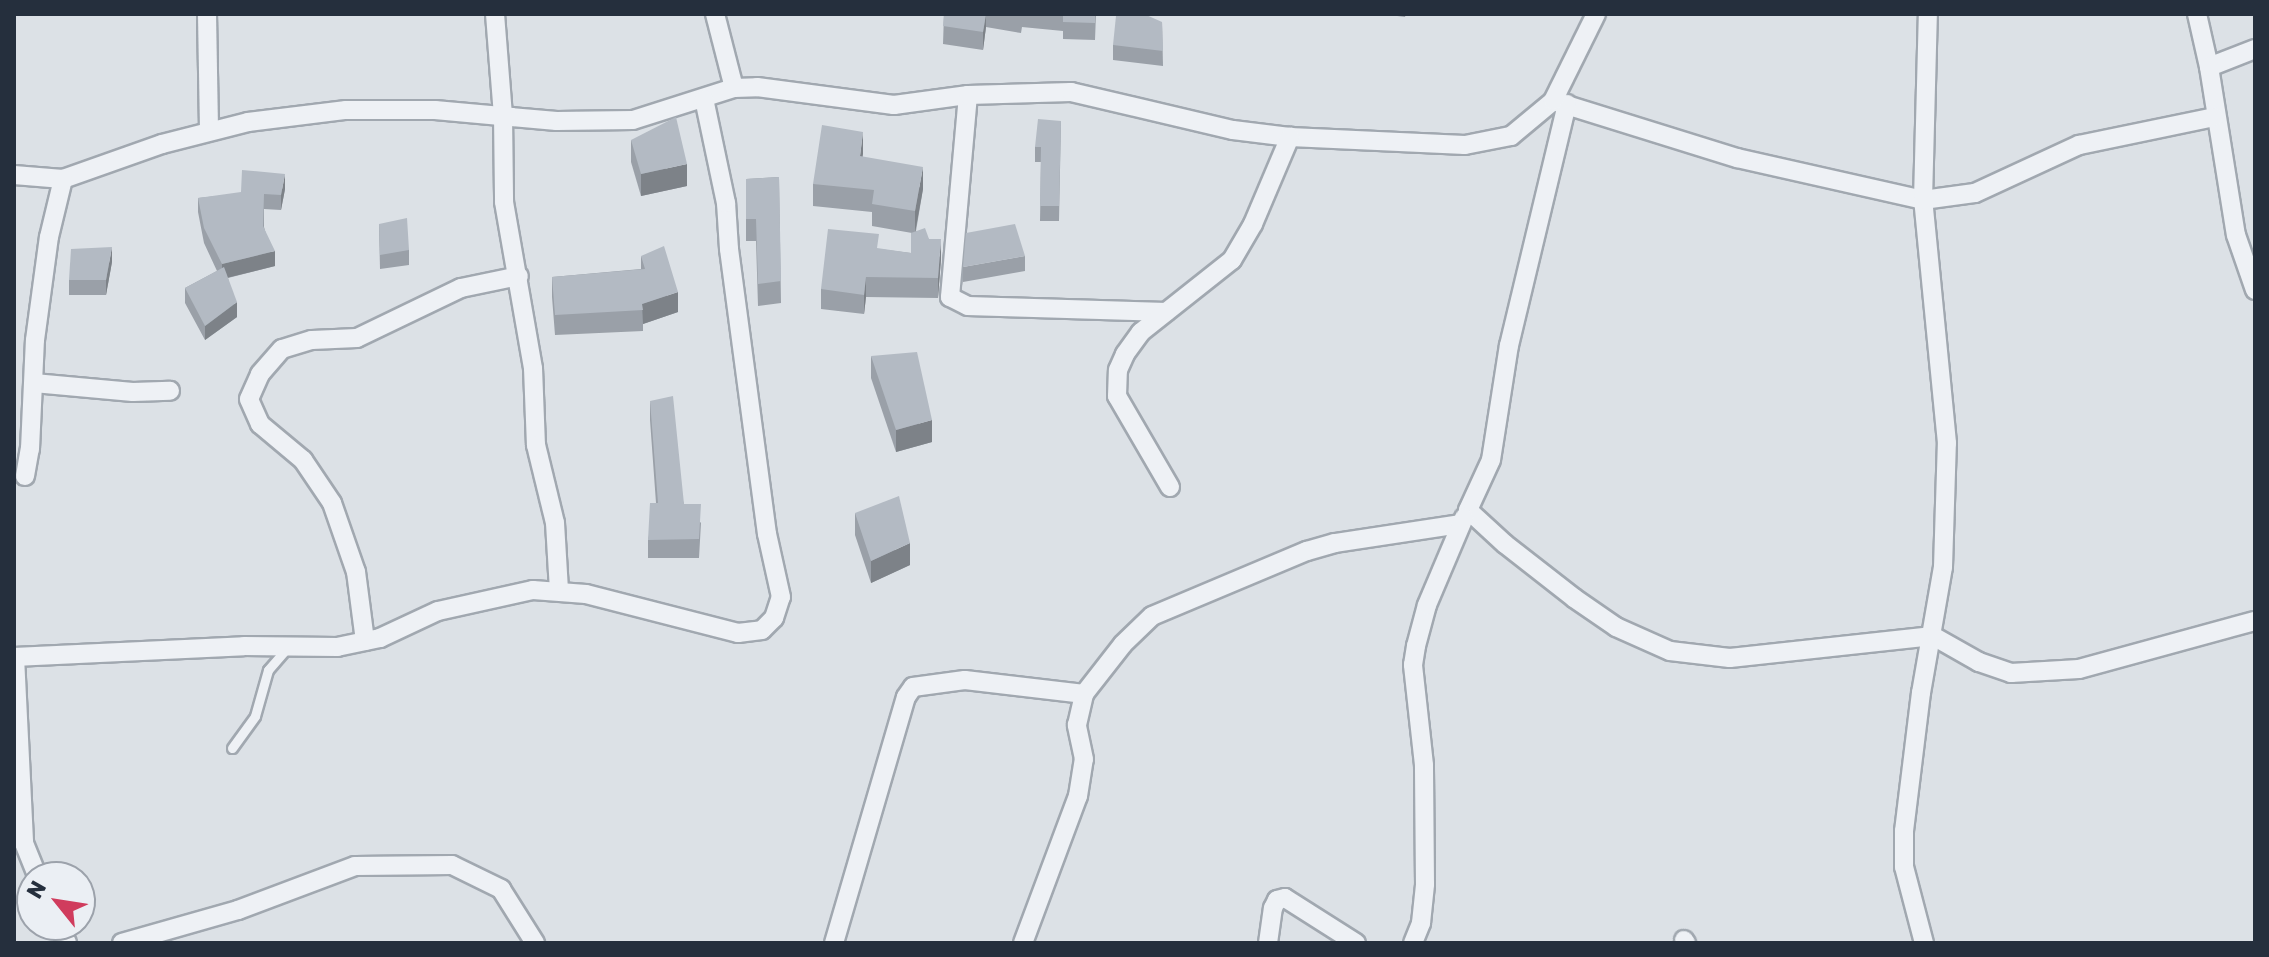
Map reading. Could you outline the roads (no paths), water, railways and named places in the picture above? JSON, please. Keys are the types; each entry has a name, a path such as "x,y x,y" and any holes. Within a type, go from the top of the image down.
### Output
{"street":[{"path":"207,14 209,130"},
{"path":"495,14 503,115 504,202 533,368 536,445 555,523 559,591"},
{"path":"715,14 734,88"},
{"path":"1413,943 1421,923 1425,884 1424,765 1413,665 1427,605 1491,460 1509,345 1560,103 1596,14"},
{"path":"1924,943 1904,867 1904,831 1921,693 1943,567 1947,443 1923,200 1928,14"},
{"path":"2197,14 2209,67 2214,117 2236,235 2255,290"},
{"path":"2209,67 2255,49"},
{"path":"14,175 63,179 209,130 346,110 435,110 557,121 633,120 734,88 757,87 852,103 894,105 968,95 1071,92 1233,130 1290,137 1465,145 1511,136 1560,103"},
{"path":"968,95 950,297 968,306 1166,312"},
{"path":"31,861 24,843 14,657 244,646 337,647 380,638 438,611 533,590 607,599 738,633 762,630 774,618 781,597 767,534 731,264 726,203 704,99"},
{"path":"1560,103 1737,158 1923,200 1975,193 2079,145 2214,117"},
{"path":"1170,487 1117,396 1125,354 1141,332 1232,260 1253,224 1290,137"},
{"path":"25,476 35,340 49,237 63,179"},
{"path":"365,641 356,572 332,503 303,460 260,424 249,399 260,374 282,349 312,340 357,338 461,288 519,276"},
{"path":"34,383 133,392 170,391"},
{"path":"1023,943 1078,796 1084,759 1077,725 1084,694 1105,663 1152,616 1307,551 1465,517 1616,627 1670,651 1730,658 1933,636 1979,662 2011,673 2079,669 2255,621"},
{"path":"834,943 906,697 913,687 965,680 1084,694"},
{"path":"122,943 238,910 355,866 452,865 501,889 535,943"},
{"path":"1268,943 1273,908 1277,900 1285,898 1356,943"}],"lane":[{"path":"232,748 255,716 268,670 288,647"}]}
